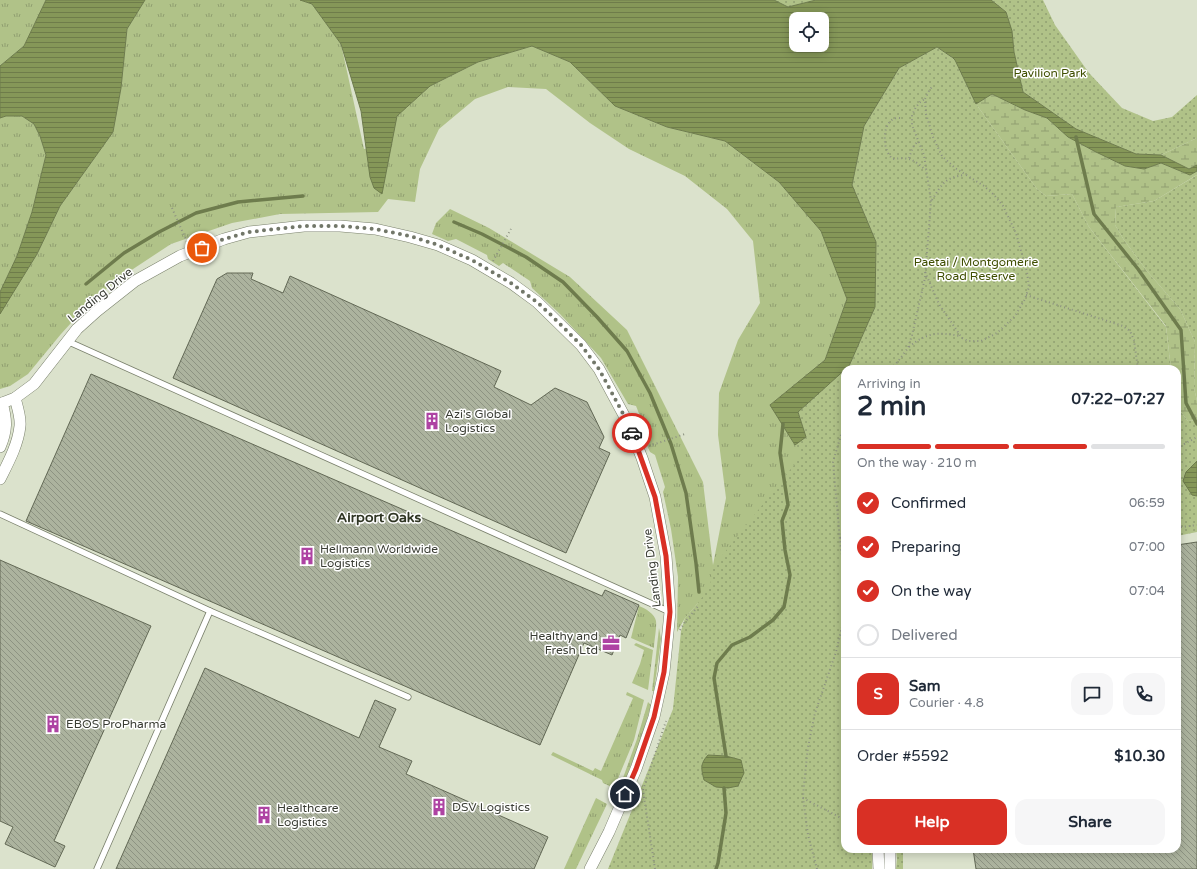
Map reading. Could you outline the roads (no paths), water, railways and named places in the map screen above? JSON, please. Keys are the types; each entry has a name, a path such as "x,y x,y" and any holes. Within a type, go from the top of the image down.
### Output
{"street":[{"name":"Landing Drive","path":"1,404 15,398 34,384 77,329 135,281 180,256 224,239 249,232 304,226 340,226 375,229 410,236 438,245 472,260 511,283 537,302 581,345 599,369 627,421 642,458 655,497 666,556 670,612 664,672 654,717 636,769 609,832 590,869"},
{"path":"0,479 14,450 20,425 15,398"},
{"path":"0,447 6,427 5,414 1,404"},
{"path":"878,853 879,869"},
{"path":"890,853 890,869"}],"lane":[{"path":"67,341 670,612"},
{"path":"0,514 210,611 408,697"},
{"path":"97,869 210,611"}],"waterway":[{"path":"1076,137 1094,214 1138,269 1181,330 1186,403 1197,424"},
{"path":"86,284 124,253 159,232 196,213 238,202 303,196"},
{"path":"454,222 482,234 526,257 563,282 627,351 650,393 671,444 686,493 699,592"},
{"path":"726,756 714,678 717,663 732,645 750,637 773,620 784,607 790,575 785,550 782,521 788,505 780,453 783,424"},
{"path":"716,869 726,813 724,788"}],"place":[{"name":"Azi's Global Logistics","path":"432,421"},
{"name":"Hellmann Worldwide Logistics","path":"307,556"},
{"name":"Healthy and Fresh Ltd","path":"611,643"},
{"name":"EBOS ProPharma","path":"53,724"},
{"name":"DSV Logistics","path":"439,807"},
{"name":"Healthcare Logistics","path":"264,815"}],"district":[{"name":"Airport Oaks","path":"379,517"}],"park label":[{"name":"Pavilion Park","path":"1050,73"},
{"name":"Paetai / Montgomerie Road Reserve","path":"976,269"}]}
